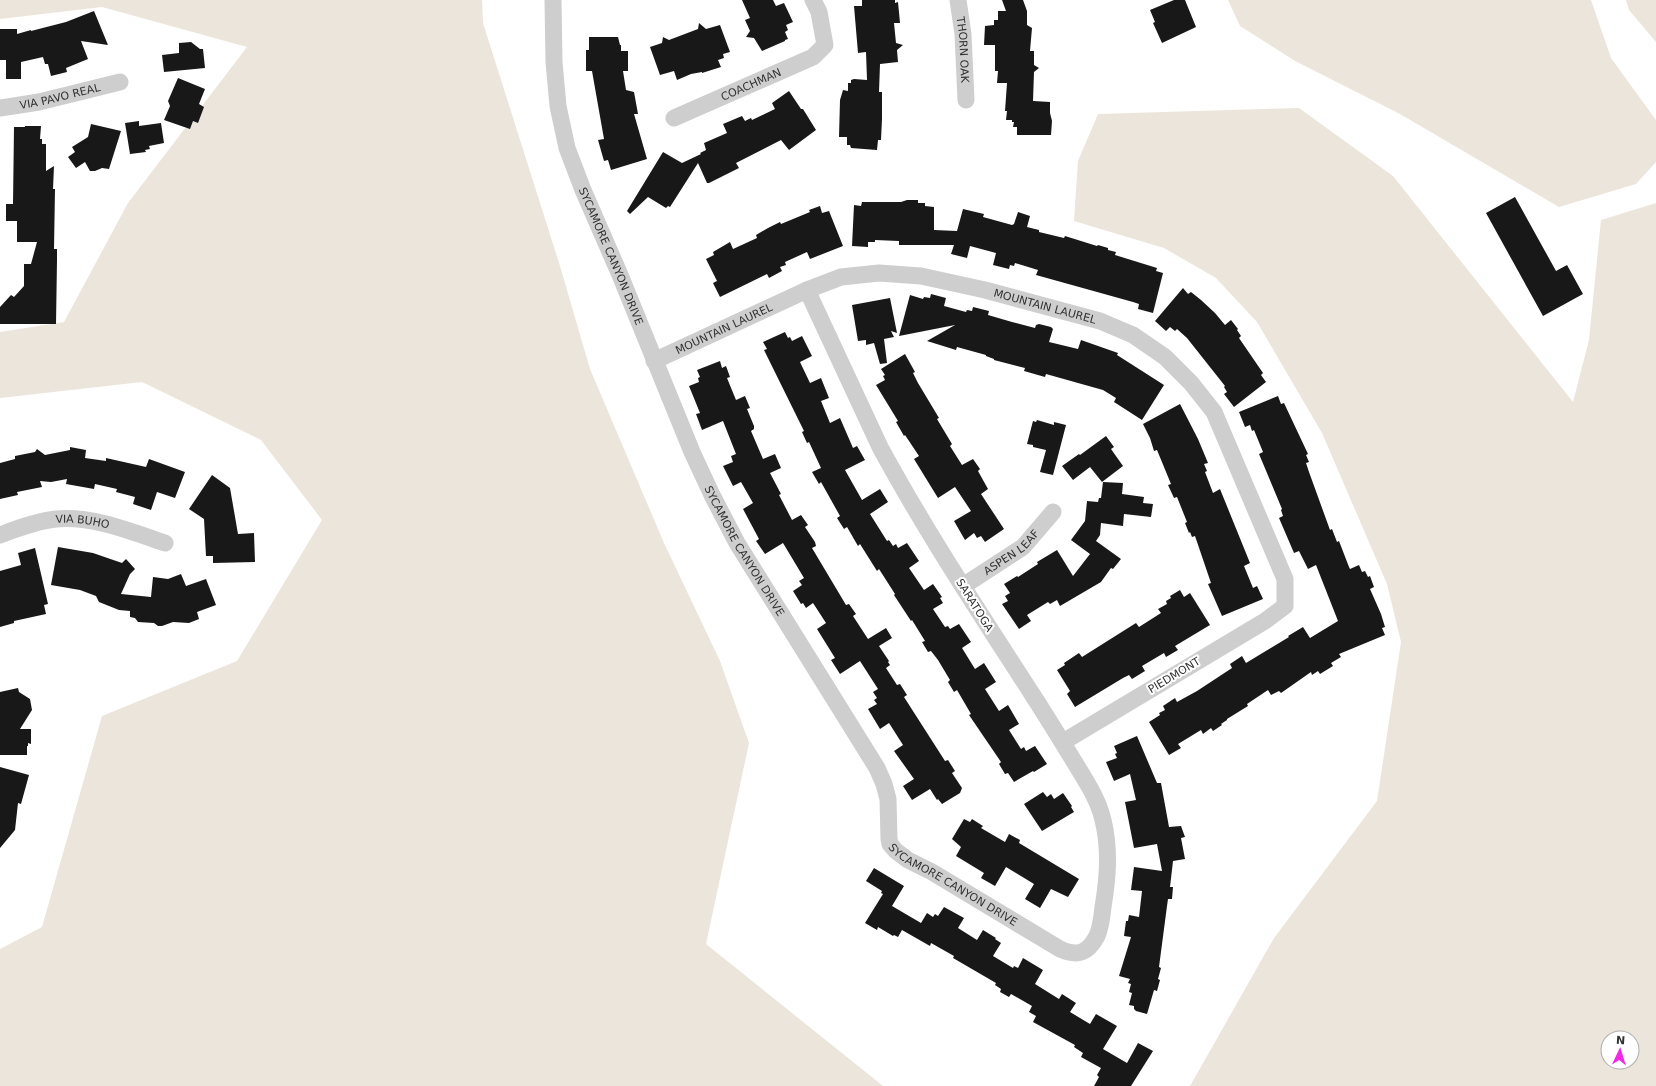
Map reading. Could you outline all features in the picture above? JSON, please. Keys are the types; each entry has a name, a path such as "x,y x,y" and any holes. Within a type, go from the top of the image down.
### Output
{"street":[{"name":"SYCAMORE CANYON DRIVE","path":"553,0 554,62 558,106 567,148 692,452 712,495 737,543 877,768 888,800 889,839 892,847 908,860 932,872 1066,952 1078,954 1084,952 1094,941 1100,926"},
{"name":"COACHMAN","path":"674,118 813,57 825,45 819,12 813,0"},
{"name":"THORN OAK","path":"958,0 963,34 966,100"},
{"name":"VIA PAVO REAL","path":"0,108 39,102 120,82"},
{"name":"MOUNTAIN LAUREL","path":"654,361 807,290 841,277 879,273 921,276 985,290 1100,321 1132,336 1165,357 1191,383 1214,412 1286,580 1285,606"},
{"name":"SARATOGA","path":"807,290 880,447 910,500 1063,742 1092,792 1103,820 1107,844 1108,870 1100,926"},
{"name":"ASPEN LEAF","path":"963,586 1023,547 1052,512"},
{"name":"VIA BUHO","path":"0,535 25,525 56,519 87,520 123,528 165,543"},
{"name":"PIEDMONT","path":"1063,742 1265,621 1285,606"}],"shaded area":[{"path":"0,0 482,0 483,23 560,266 590,369 664,543 720,661 749,743 706,944 883,1086 0,1086 0,949 42,927 102,716 237,661 322,520 261,440 142,382 0,398 0,332 64,322 128,203 247,47 102,7 0,19"},
{"path":"1228,0 1591,0 1611,58 1656,120 1656,162 1636,184 1559,207 1400,114 1295,61 1240,26"},
{"path":"1626,0 1656,0 1656,42 1629,10"},
{"path":"1299,108 1393,176 1573,402 1589,340 1601,220 1656,203 1656,1086 1190,1086 1274,938 1377,801 1401,642 1387,584 1322,433 1257,322 1216,278 1164,248 1074,221 1078,161 1098,114"}],"building":[{"path":"742,0 773,0 776,6 784,3 793,22 786,25 788,30 785,32 788,39 762,51 754,38 746,37 750,31 745,20 750,18"},
{"path":"862,0 895,0 895,3 898,2 900,23 894,23 896,43 903,45 897,50 898,62 880,64 879,92 882,92 882,119 881,140 878,140 877,150 851,148 850,145 847,145 847,137 839,137 840,100 843,90 848,91 848,83 851,83 851,80 867,80 866,52 858,53 854,6 862,6"},
{"path":"1002,0 1023,0 1027,11 1027,25 1032,28 1030,51 1034,51 1034,65 1039,68 1034,72 1033,101 1050,102 1052,121 1051,135 1017,135 1017,127 1013,127 1014,122 1012,122 1012,120 1006,120 1007,111 1005,111 1007,83 997,83 998,71 995,71 995,45 984,45 985,26 994,25 994,20 998,20 998,11 1006,11"},
{"path":"1174,0 1185,0 1196,27 1162,43 1153,23 1155,22 1150,10"},
{"path":"94,11 108,45 81,41 88,59 66,68 67,72 51,76 48,64 45,64 43,57 21,62 21,79 6,79 6,60 0,60 0,29 17,29 17,34 66,22"},
{"path":"699,23 706,29 720,25 730,52 723,54 724,58 718,60 721,67 702,73 691,74 677,80 674,71 660,75 650,47 662,43 663,37 669,40 698,29"},
{"path":"589,37 618,37 621,45 621,51 628,51 628,71 623,71 626,90 634,92 638,114 634,114 647,159 611,170 608,160 604,161 598,140 604,139 592,71 586,71 586,50 589,50"},
{"path":"191,42 200,49 203,49 205,68 164,72 162,55 179,53 179,43"},
{"path":"178,78 205,89 199,104 204,107 198,123 193,121 190,129 164,120 170,106 168,101"},
{"path":"789,91 801,109 803,109 816,130 789,150 781,140 736,163 739,168 709,183 707,183 698,163 670,207 668,206 666,208 648,197 630,214 627,211 663,152 682,163 701,154 700,153 706,150 704,143 727,133 723,124 742,116 745,121 751,118 752,120 775,109 772,103"},
{"path":"139,121 139,126 161,123 164,143 149,146 150,149 145,150 146,152 130,154 125,123"},
{"path":"91,124 121,131 109,169 102,168 95,171 90,171 85,162 76,168 68,157 75,152 72,147 88,137"},
{"path":"41,126 40,139 42,139 42,144 46,144 46,171 54,166 54,249 57,249 56,324 0,324 0,307 11,295 14,297 24,286 24,264 31,264 37,242 17,242 17,221 6,221 6,204 13,204 14,127"},
{"path":"1515,197 1556,271 1567,265 1583,294 1543,316 1486,213"},
{"path":"907,200 918,200 918,203 925,203 925,206 934,207 934,230 957,231 963,209 984,214 983,217 1012,225 1014,224 1018,212 1030,216 1027,227 1039,230 1039,232 1064,238 1065,236 1108,248 1108,250 1116,252 1115,255 1157,268 1156,271 1163,273 1153,313 1138,309 1139,304 1133,302 1036,275 1038,270 1015,263 1014,266 1010,265 1009,269 993,265 996,253 970,246 967,258 951,254 954,245 899,245 899,241 875,240 875,242 868,242 868,247 852,246 854,205 861,206 862,202 901,202"},
{"path":"820,206 822,213 829,211 843,246 810,259 807,252 785,262 786,265 780,267 782,271 769,278 767,274 720,297 713,283 717,281 706,259 714,255 713,252 730,242 733,249 757,238 756,235 780,222 781,224 810,212 809,210"},
{"path":"1183,288 1188,294 1191,292 1201,300 1225,325 1231,320 1238,329 1237,330 1241,336 1239,338 1263,373 1261,375 1266,382 1234,407 1224,394 1227,392 1224,387 1225,386 1187,338 1177,329 1175,331 1170,327 1166,331 1155,321"},
{"path":"931,294 946,298 944,306 966,312 967,310 972,311 973,307 989,311 988,315 1035,328 1036,325 1039,324 1051,327 1053,329 1049,342 1078,349 1081,340 1118,353 1117,355 1164,385 1142,420 1114,402 1116,398 1103,390 1046,374 1045,377 1024,371 1025,368 994,360 986,355 957,347 956,350 927,341 955,325 899,336 910,295 923,299 924,297 930,298"},
{"path":"890,298 897,333 891,331 894,337 884,339 887,363 880,364 874,343 866,345 866,340 858,341 852,305"},
{"path":"785,332 788,338 790,337 792,341 802,336 812,356 800,362 810,383 821,378 829,398 821,401 830,423 840,418 853,448 857,446 865,460 845,470 862,500 880,489 888,502 870,514 887,541 889,540 893,546 896,544 898,548 907,543 919,561 909,568 924,590 933,584 942,597 940,598 943,603 933,609 945,627 948,626 950,629 959,624 971,642 962,648 975,669 984,663 996,682 985,689 999,711 1008,705 1019,724 1009,730 1021,749 1024,747 1026,751 1035,746 1047,764 1034,772 1033,771 1014,782 1008,773 1005,774 999,764 1001,762 969,715 971,714 957,690 954,692 948,682 950,680 938,660 931,651 928,652 922,642 925,641 894,595 895,594 879,569 877,571 860,544 858,546 847,527 844,529 837,518 840,516 821,482 819,484 812,472 821,468 809,442 807,443 802,432 804,431 764,350 767,349 763,342"},
{"path":"905,354 915,372 913,373 918,383 939,418 937,419 952,444 950,446 962,465 973,459 980,469 978,471 988,489 981,494 1004,529 985,542 981,536 977,538 974,533 965,540 954,521 971,511 955,487 938,498 914,459 919,456 905,435 904,436 896,422 898,421 876,385 885,380 883,376 885,375 881,369"},
{"path":"720,361 722,368 726,366 730,377 727,378 736,400 745,396 750,408 747,409 754,426 754,429 751,431 763,459 775,454 781,468 770,473 792,520 801,515 808,525 805,527 816,546 812,548 846,605 849,604 856,614 853,616 868,639 886,628 892,638 879,646 889,661 888,662 890,665 886,668 897,685 900,684 907,695 904,697 945,761 948,760 955,771 952,773 962,788 960,793 942,804 938,799 937,800 930,789 912,800 903,786 914,779 894,751 903,745 889,723 880,729 868,709 877,704 874,700 877,698 873,692 878,689 860,661 840,674 831,660 835,658 817,629 826,623 813,603 806,608 803,603 801,604 793,591 802,585 799,581 804,578 783,543 765,554 756,541 759,539 743,509 753,503 741,482 733,486 723,466 733,462 731,456 736,454 723,421 702,430 696,414 700,413 689,386 699,382 698,378 700,377 697,370"},
{"path":"1278,396 1281,404 1284,403 1308,454 1306,455 1309,462 1306,463 1330,530 1332,529 1337,542 1339,541 1350,569 1359,565 1362,572 1365,571 1368,577 1370,576 1374,587 1370,589 1381,614 1385,627 1382,628 1385,635 1339,654 1341,657 1331,663 1333,666 1320,674 1318,671 1312,675 1311,672 1281,693 1279,691 1271,695 1268,690 1247,704 1248,706 1227,719 1221,724 1222,725 1213,731 1211,728 1203,734 1201,730 1178,744 1181,748 1169,755 1149,722 1165,710 1163,706 1175,698 1177,702 1197,691 1232,668 1230,664 1242,656 1246,663 1303,627 1310,638 1338,621 1316,565 1308,569 1299,551 1294,553 1279,518 1283,516 1282,509 1259,454 1263,452 1254,430 1252,431 1250,425 1245,427 1239,412"},
{"path":"1180,404 1198,439 1208,463 1204,464 1207,471 1205,472 1213,493 1220,489 1250,563 1244,566 1253,588 1257,586 1263,599 1222,616 1208,584 1211,583 1195,536 1192,537 1190,532 1189,533 1185,523 1187,522 1177,497 1174,498 1168,485 1171,484 1157,450 1154,451 1150,438 1143,424"},
{"path":"1037,420 1054,425 1054,422 1066,425 1053,475 1040,472 1046,450 1027,444 1033,421 1036,422"},
{"path":"1106,436 1114,447 1111,449 1123,466 1102,482 1090,467 1073,480 1062,466"},
{"path":"70,447 86,450 85,458 106,461 106,458 146,467 149,459 185,472 175,498 157,492 151,510 133,504 135,497 116,492 117,489 95,484 94,489 66,484 67,479 51,482 40,481 42,487 17,492 18,495 0,499 0,463 15,459 15,456 35,452 37,449 45,455 70,450"},
{"path":"212,475 230,488 238,534 254,533 255,562 213,563 213,556 206,556 204,519 189,509"},
{"path":"1103,482 1123,483 1122,494 1144,497 1143,503 1153,504 1151,517 1124,514 1123,526 1101,523 1100,535 1096,541 1121,559 1113,569 1111,568 1101,582 1060,606 1057,600 1050,604 1048,602 1027,615 1031,621 1019,629 1002,604 1008,601 1005,596 1010,593 1004,584 1017,576 1018,577 1038,564 1037,562 1057,550 1073,576 1090,554 1071,540 1085,521 1087,501 1098,502 1099,498 1101,498"},
{"path":"58,547 93,553 122,563 126,559 135,569 130,574 121,594 151,597 153,577 168,579 181,574 186,586 206,579 216,605 197,612 199,619 189,623 173,622 158,626 154,623 138,622 135,618 130,617 130,611 119,610 99,602 96,596 80,590 51,585"},
{"path":"35,548 48,604 44,605 46,614 14,621 14,623 0,627 0,571 21,565 18,553"},
{"path":"1180,590 1184,597 1190,593 1210,625 1175,646 1178,650 1166,657 1164,653 1142,666 1145,671 1132,679 1129,675 1075,707 1067,694 1070,691 1057,670 1065,665 1064,663 1079,653 1082,657 1136,623 1139,627 1161,613 1158,609 1167,604 1166,601 1171,598 1170,596"},
{"path":"18,688 19,692 30,699 32,710 20,729 31,729 31,744 28,743 27,755 0,755 0,692"},
{"path":"1137,736 1157,783 1161,783 1169,827 1181,826 1185,837 1181,838 1185,859 1173,861 1170,887 1173,887 1172,899 1168,899 1159,967 1161,968 1158,979 1160,980 1157,991 1154,990 1147,1014 1136,1011 1134,1006 1129,1005 1132,993 1129,992 1131,984 1128,983 1130,979 1119,976 1131,937 1124,936 1126,921 1128,921 1129,915 1139,917 1142,891 1131,890 1134,867 1162,871 1157,844 1134,848 1125,802 1136,800 1130,774 1114,781 1106,762 1117,758 1115,754 1117,753 1114,746"},
{"path":"0,767 29,775 21,804 18,803 15,830 0,848"},
{"path":"1043,792 1047,797 1051,794 1054,799 1063,793 1072,806 1071,807 1074,812 1042,831 1024,804"},
{"path":"964,819 970,822 972,819 983,826 981,828 1005,842 1009,834 1020,840 1019,843 1079,879 1068,897 1051,889 1040,908 1025,899 1034,884 1006,867 995,886 981,878 984,873 956,856 961,847 952,839"},
{"path":"874,868 904,886 892,906 921,923 927,913 933,917 935,914 938,916 944,907 964,918 958,928 977,940 983,930 1001,943 993,956 1013,968 1014,966 1018,968 1023,958 1043,970 1035,984 1059,999 1062,994 1076,1003 1070,1012 1090,1024 1096,1014 1117,1026 1103,1049 1127,1063 1138,1043 1153,1051 1131,1086 1094,1086 1099,1077 1097,1075 1101,1068 1081,1057 1083,1053 1074,1047 1075,1045 1033,1022 1036,1016 1029,1012 1032,1006 1011,994 1009,997 1000,992 1001,989 995,985 996,983 953,958 954,956 931,943 930,946 902,930 898,937 893,936 878,927 877,930 865,923 883,894 881,893 882,891 866,881"}]}
